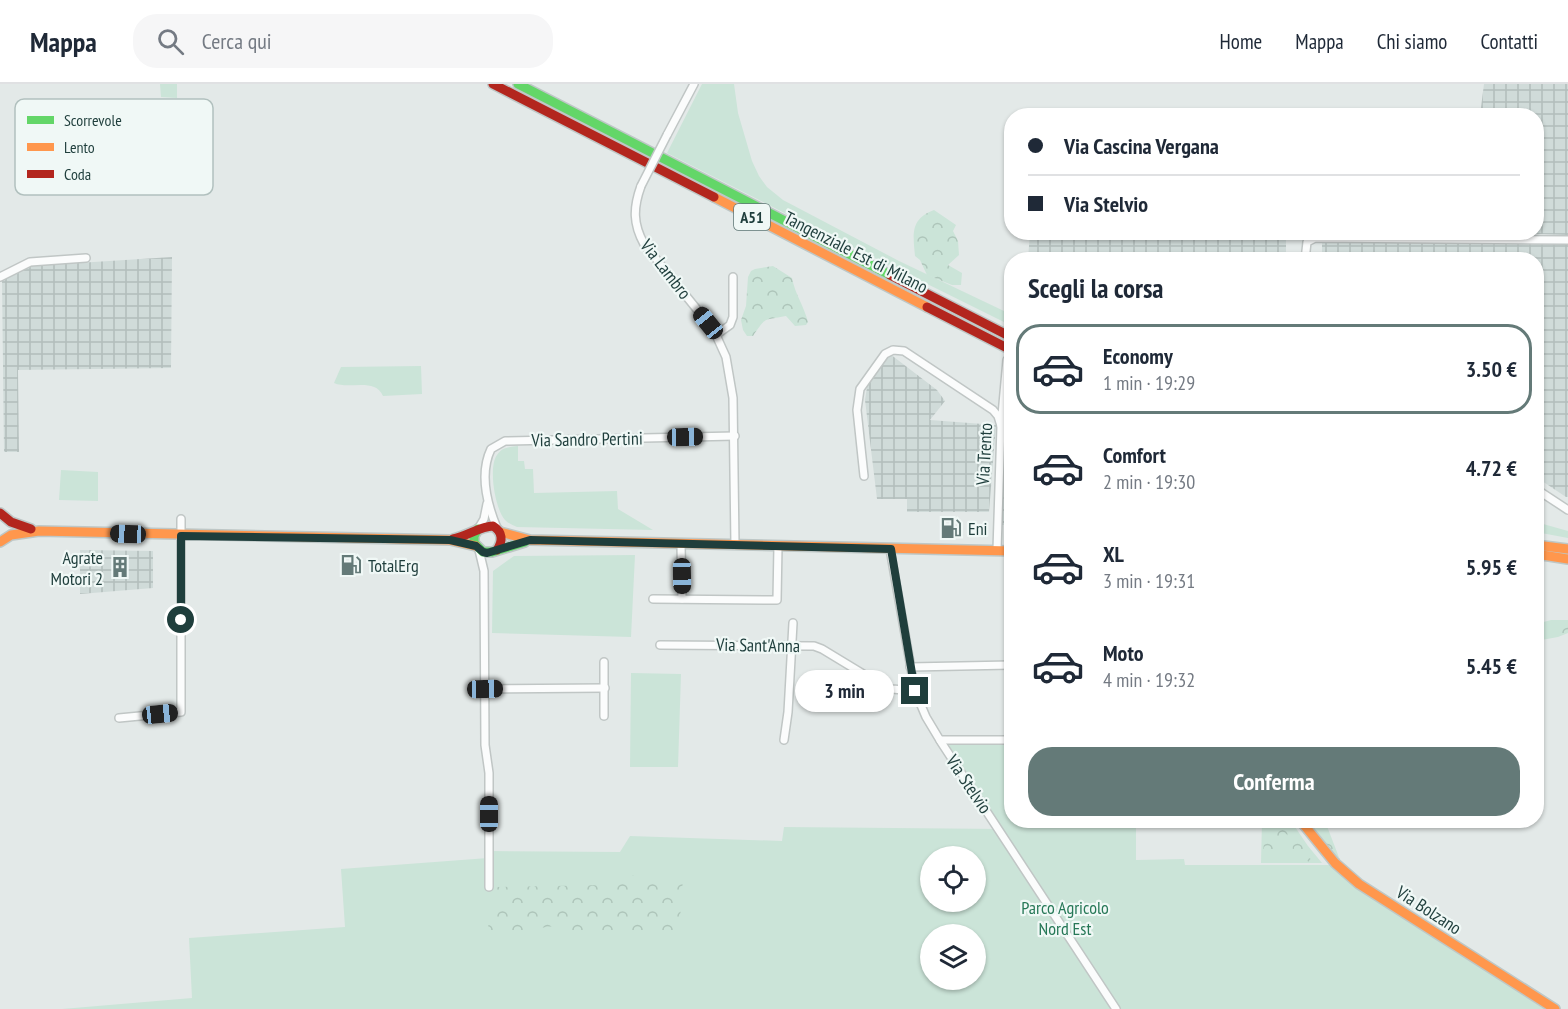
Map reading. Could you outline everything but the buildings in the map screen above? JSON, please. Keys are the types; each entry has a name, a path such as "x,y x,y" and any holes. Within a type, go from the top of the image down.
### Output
{"main road":[{"name":"Tangenziale Est di Milano","path":"493,84 1004,346"},
{"name":"Tangenziale Est di Milano","path":"518,84 1004,333"},
{"path":"0,505 9,529 2,541"},
{"path":"4,516 39,531"},
{"path":"450,540 471,534 486,525 530,540 1004,550"},
{"path":"477,548 474,539 478,529"},
{"path":"2,541 39,531 181,536 450,540 483,552 530,540"},
{"path":"494,551 501,543 499,531"},
{"path":"1544,543 1556,548"},
{"path":"1544,546 1568,549"},
{"path":"1544,557 1563,559"},
{"name":"Via Bolzano","path":"1307,828 1335,863 1359,884 1555,1009"}],"street":[{"name":"Via Lambro","path":"694,84 641,186 634,209 634,218 639,235 716,335 726,357 732,384 735,436 735,545"},
{"path":"1544,240 1568,240"},
{"path":"0,277 30,262 86,258"},
{"path":"716,335 730,325 733,317 733,277"},
{"path":"864,476 857,410 858,399 864,382 885,354 893,350 904,351 993,410 1001,426"},
{"name":"Via Trento","path":"997,550 1004,386"},
{"name":"Via Sandro Pertini","path":"488,498 485,465 491,449 506,441 735,436"},
{"path":"1544,494 1568,510"},
{"path":"478,529 484,519 488,498"},
{"path":"488,498 499,531"},
{"path":"119,718 181,712 181,519"},
{"path":"681,544 682,599"},
{"path":"654,599 777,600 778,546"},
{"path":"477,548 484,571"},
{"name":"Via Stelvio","path":"891,549 910,667 915,691 923,710 940,740 1116,1009"},
{"path":"489,887 489,773 485,745 484,571 494,551"},
{"path":"784,740 788,712 793,623"},
{"name":"Via Sant'Anna","path":"660,645 814,646 891,690 915,691"},
{"path":"604,662 604,716"},
{"path":"910,667 1004,665"},
{"path":"485,689 605,688"},
{"name":"Via Stelvio","path":"940,740 1004,740"}],"shaded area":[{"path":"1484,84 1568,84 1568,235 1544,234 1544,108 1481,108"},
{"path":"1029,240 1286,240 1286,252 1029,252"},
{"path":"1322,240 1568,241 1568,497 1544,482 1544,252 1322,252"},
{"path":"172,257 171,368 18,370 19,452 4,452 2,279 31,266"},
{"path":"890,354 937,390 945,401 930,420 996,425 989,512 907,512 907,499 877,499 865,400 867,387"},
{"path":"1004,450 1004,525 1000,525"},
{"path":"80,550 153,551 153,588 80,594"}],"green space":[{"path":"160,84 177,84 177,98 161,97"},
{"path":"702,84 734,84 738,113 752,161 767,187 783,200 899,261 1004,311 1004,322 667,153"},
{"path":"934,210 956,225 953,231 958,241 959,255 948,265 962,273 961,285 952,285 927,275 920,260 915,256 914,234 917,223"},
{"path":"773,266 792,278 808,322 806,325 795,326 786,316 769,319 763,322 753,336 747,336 741,320 746,306 748,277 755,269"},
{"path":"421,366 422,394 383,396 379,390 368,385 334,383 341,367"},
{"path":"518,446 518,461 524,461 525,469 533,469 534,493 617,491 618,509 653,530 517,527 505,520 498,507 494,488 494,461 501,450"},
{"path":"61,470 98,472 98,501 59,500"},
{"path":"1544,524 1568,531 1568,538 1544,534"},
{"path":"635,555 631,637 492,633 493,571 514,556"},
{"path":"1568,620 1568,633 1544,640 1544,622"},
{"path":"631,673 681,674 678,767 630,767"},
{"name":"Parco Agricolo Nord Est","path":"952,741 1004,742 1004,828 1136,828 1136,860 1184,859 1185,865 1332,865 1544,1009 62,1009 192,998 189,938 345,927 341,869 488,858 489,851 620,852 630,836 782,841 784,827 1003,829 949,746"},
{"path":"1262,828 1296,828 1322,863 1261,863"},
{"path":"1265,828 1294,828 1311,862 1294,858 1292,843 1287,834 1273,841 1277,856 1276,862 1266,863 1263,856"},
{"path":"1313,828 1328,828 1340,860"},
{"path":"614,875 683,878 679,933 557,935 554,926 486,936 497,887 611,885"}],"traffic: fast":[{"path":"518,84 890,275"},
{"path":"478,529 474,536 474,543 483,552 492,552 525,542"}],"traffic: slow":[{"path":"714,197 927,307"},
{"path":"0,542 11,535 39,531 450,540 476,546"},
{"path":"500,532 530,540 1004,551"},
{"path":"1544,546 1568,549"},
{"path":"1544,555 1568,559"},
{"path":"1307,828 1335,863 1359,884 1555,1009"}],"traffic: jam":[{"path":"493,84 714,197"},
{"path":"890,275 1004,333"},
{"path":"927,307 1004,346"},
{"path":"0,513 11,522 31,529"},
{"path":"453,539 493,526 499,531 501,537 497,550"}],"place":[{"name":"Eni","path":"951,528"},
{"name":"TotalErg","path":"351,565"},
{"name":"Agrate Motori 2","path":"120,567"}],"route":[{"path":"181,620 181,536 450,540 476,546 487,553 530,540 891,549 915,691"}]}
